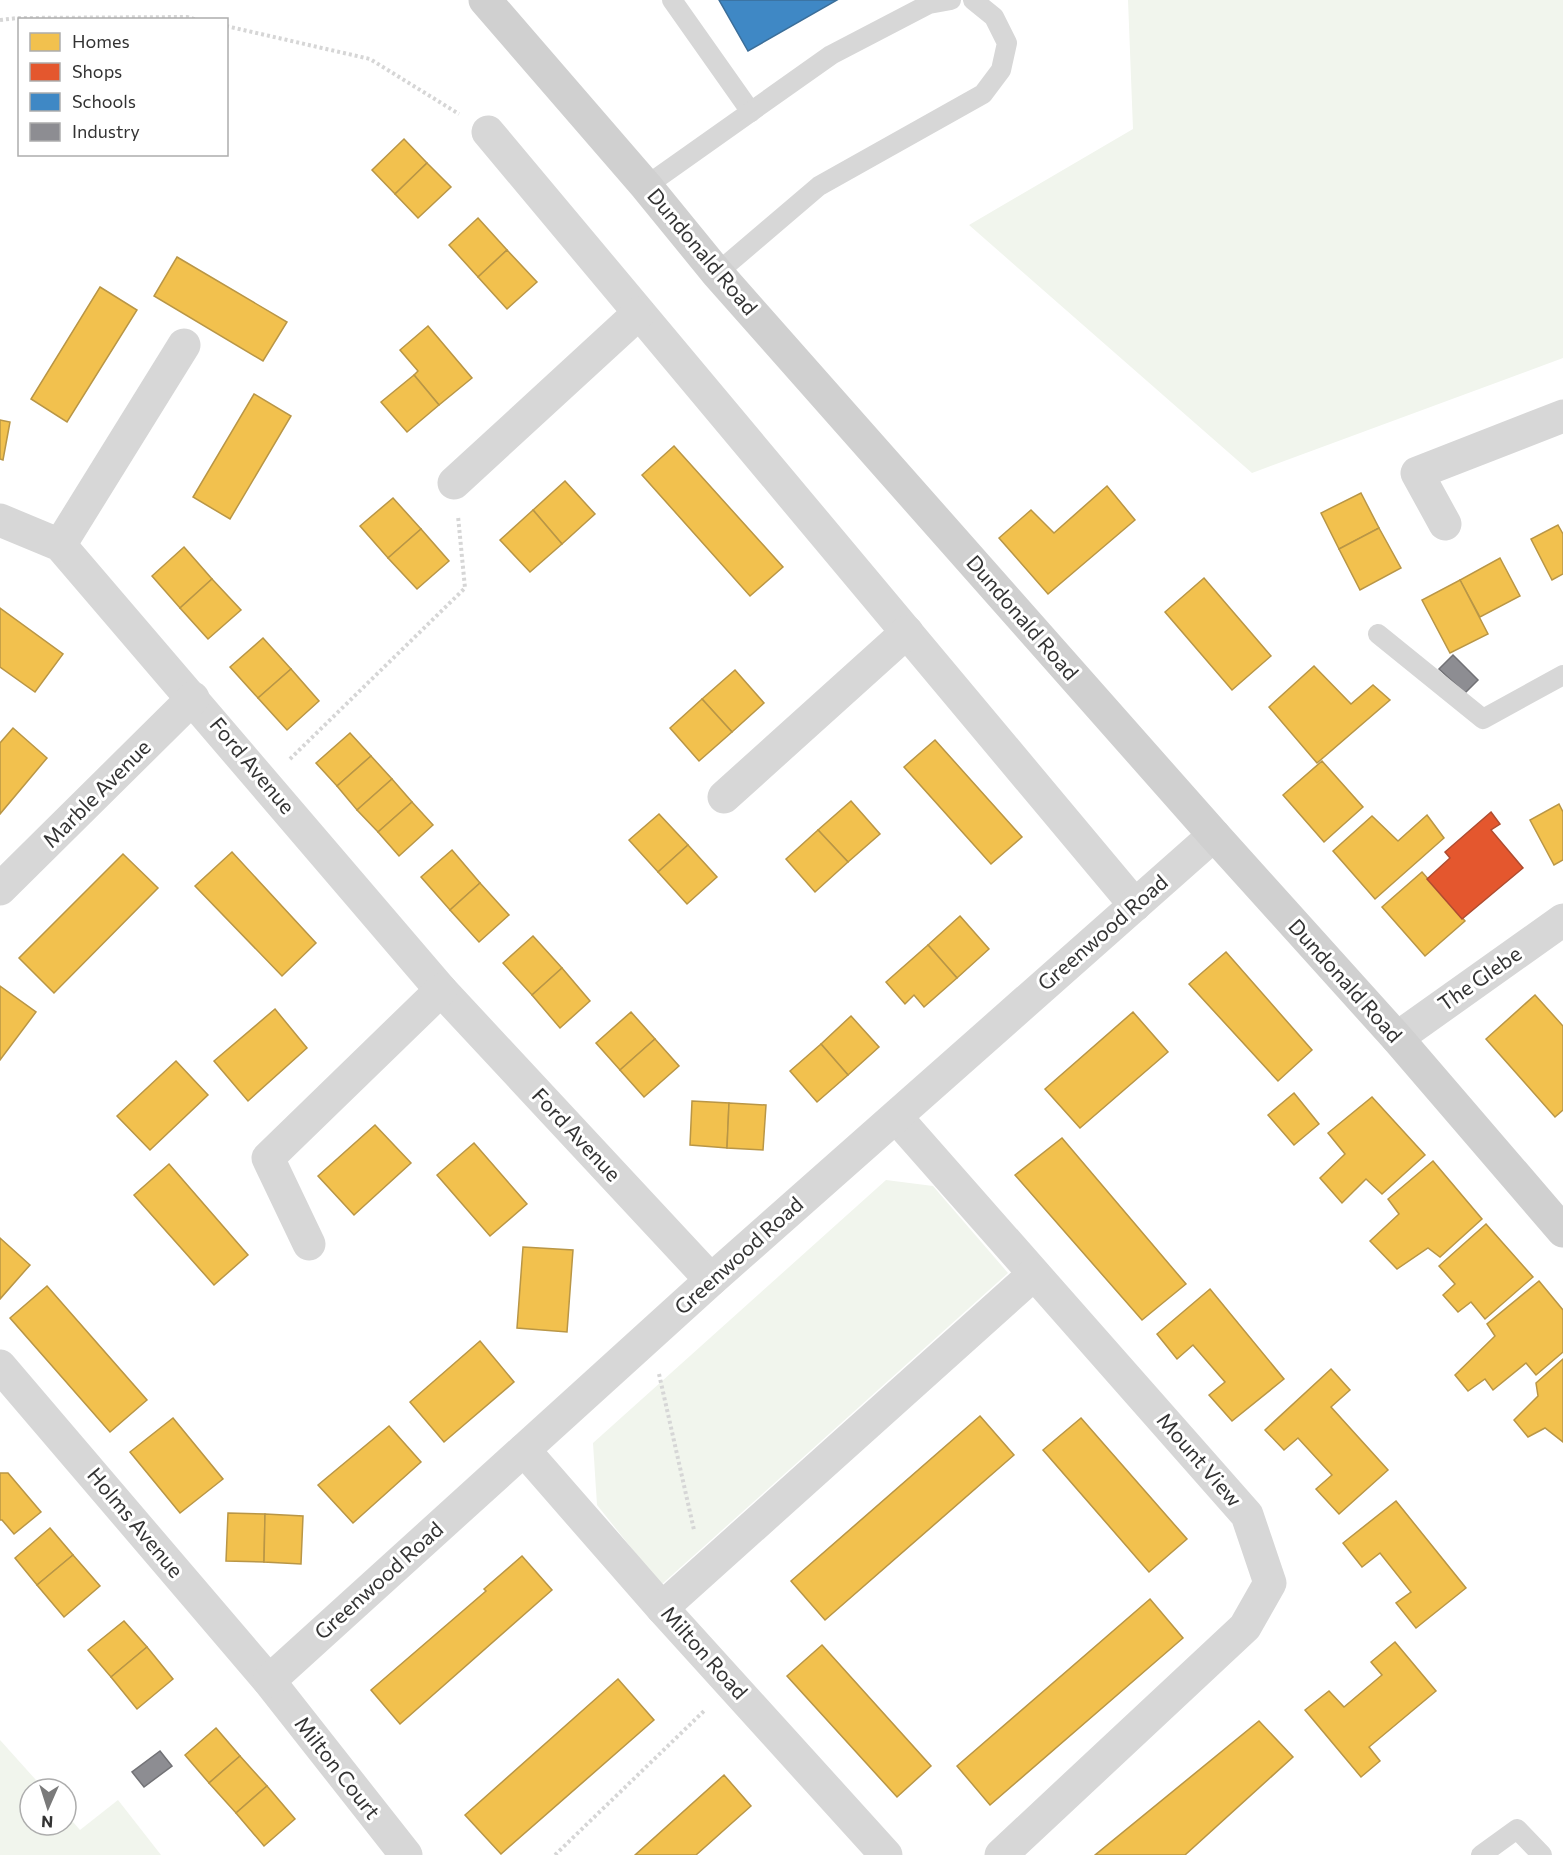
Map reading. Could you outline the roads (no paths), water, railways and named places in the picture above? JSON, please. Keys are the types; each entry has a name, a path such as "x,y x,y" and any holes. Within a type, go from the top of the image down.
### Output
{"main road":[{"name":"Dundonald Road","path":"485,0 646,186 717,273 1214,835 1397,1038 1563,1231"}],"street":[{"path":"488,132 1135,905"},
{"path":"454,483 639,313"},
{"path":"60,544 184,345"},
{"path":"1445,524 1417,473 1563,417"},
{"name":"Ford Avenue","path":"0,520 60,544 441,990 711,1280"},
{"path":"724,797 907,632"},
{"name":"Marble Avenue","path":"0,889 193,698"},
{"name":"Greenwood Road","path":"268,1681 711,1280 1214,835"},
{"name":"The Glebe","path":"1397,1038 1563,920"},
{"path":"309,1244 268,1158 441,990"},
{"name":"Mount View","path":"896,1117 1247,1515 1270,1583 1245,1627 1001,1855"},
{"path":"662,1608 1034,1274"},
{"name":"Holms Avenue","path":"0,1366 268,1681"},
{"name":"Milton Road","path":"524,1450 662,1608 886,1855"},
{"name":"Milton Court","path":"268,1681 406,1855"}],"lane":[{"path":"672,0 751,112"},
{"path":"646,186 831,55 929,4 951,0"},
{"path":"717,273 819,186 983,94 1001,70 1007,43 994,16 973,0"},
{"path":"1378,634 1483,719 1563,675"},
{"path":"1481,1855 1516,1829 1542,1855"}]}
